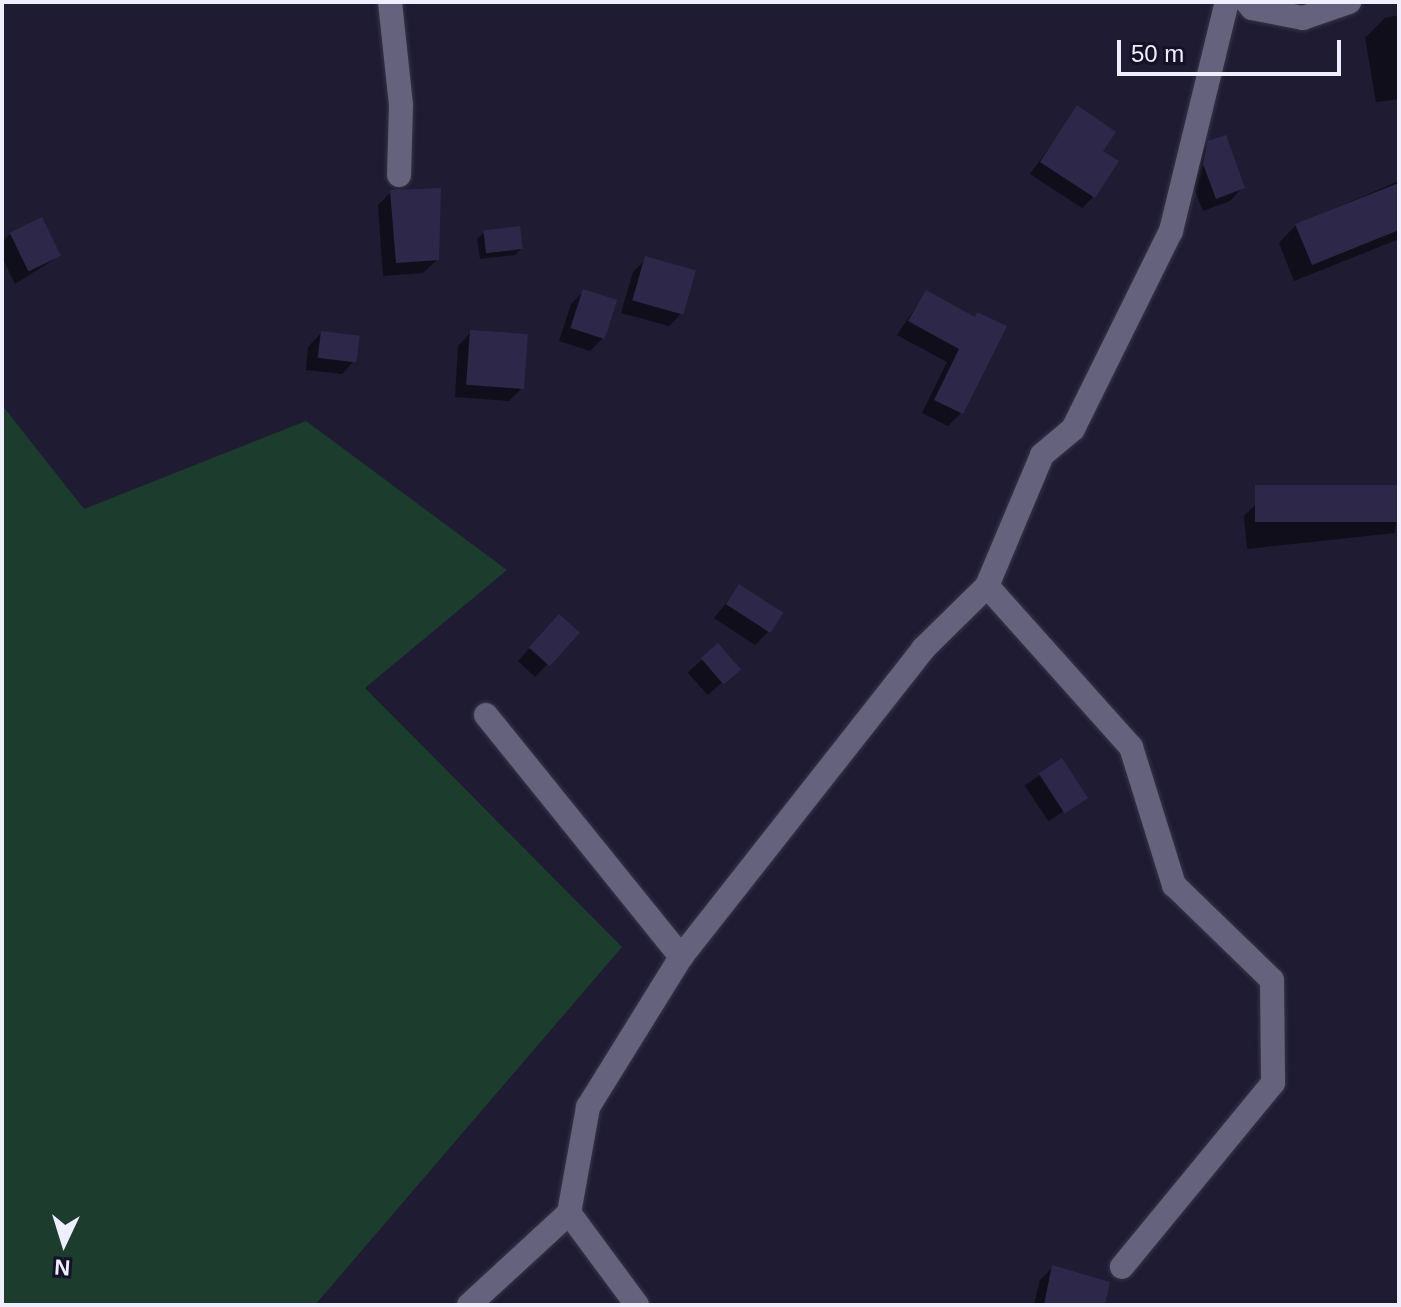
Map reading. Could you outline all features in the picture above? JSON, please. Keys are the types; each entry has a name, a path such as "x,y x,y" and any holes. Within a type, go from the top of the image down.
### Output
{"street":[{"path":"390,2 401,105 399,175"},
{"path":"469,1305 569,1213 588,1107 681,957 923,649 987,586 1042,455 1073,429 1171,231 1227,2"},
{"path":"1247,2 1252,8 1303,18 1349,2"},
{"path":"987,586 1131,747 1174,885 1272,980 1273,1083 1122,1267"},
{"path":"486,715 681,957"},
{"path":"569,1213 637,1305"}],"green space":[{"path":"2,405 84,509 306,421 507,570 365,688 622,947 315,1305 2,1305"}],"building":[{"path":"1077,105 1116,132 1103,151 1119,161 1095,198 1040,162"},
{"path":"1226,135 1245,188 1216,199 1203,164 1208,141"},
{"path":"1399,183 1399,230 1312,265 1295,224"},
{"path":"441,188 439,260 396,263 390,190"},
{"path":"42,217 61,256 28,271 10,233"},
{"path":"520,226 523,249 486,253 483,231"},
{"path":"645,256 696,271 683,315 632,300"},
{"path":"583,289 617,300 605,339 570,328"},
{"path":"926,290 975,317 977,312 1007,326 963,414 934,400 959,349 908,321"},
{"path":"470,330 528,334 524,389 466,385"},
{"path":"321,331 360,336 356,363 318,358"},
{"path":"1255,485 1399,485 1399,522 1255,522"},
{"path":"739,584 783,613 770,633 726,604"},
{"path":"559,614 580,633 550,666 529,647"},
{"path":"718,643 741,669 724,685 701,658"},
{"path":"1062,758 1088,798 1065,814 1039,773"},
{"path":"1052,1265 1110,1282 1105,1305 1044,1305"}]}
